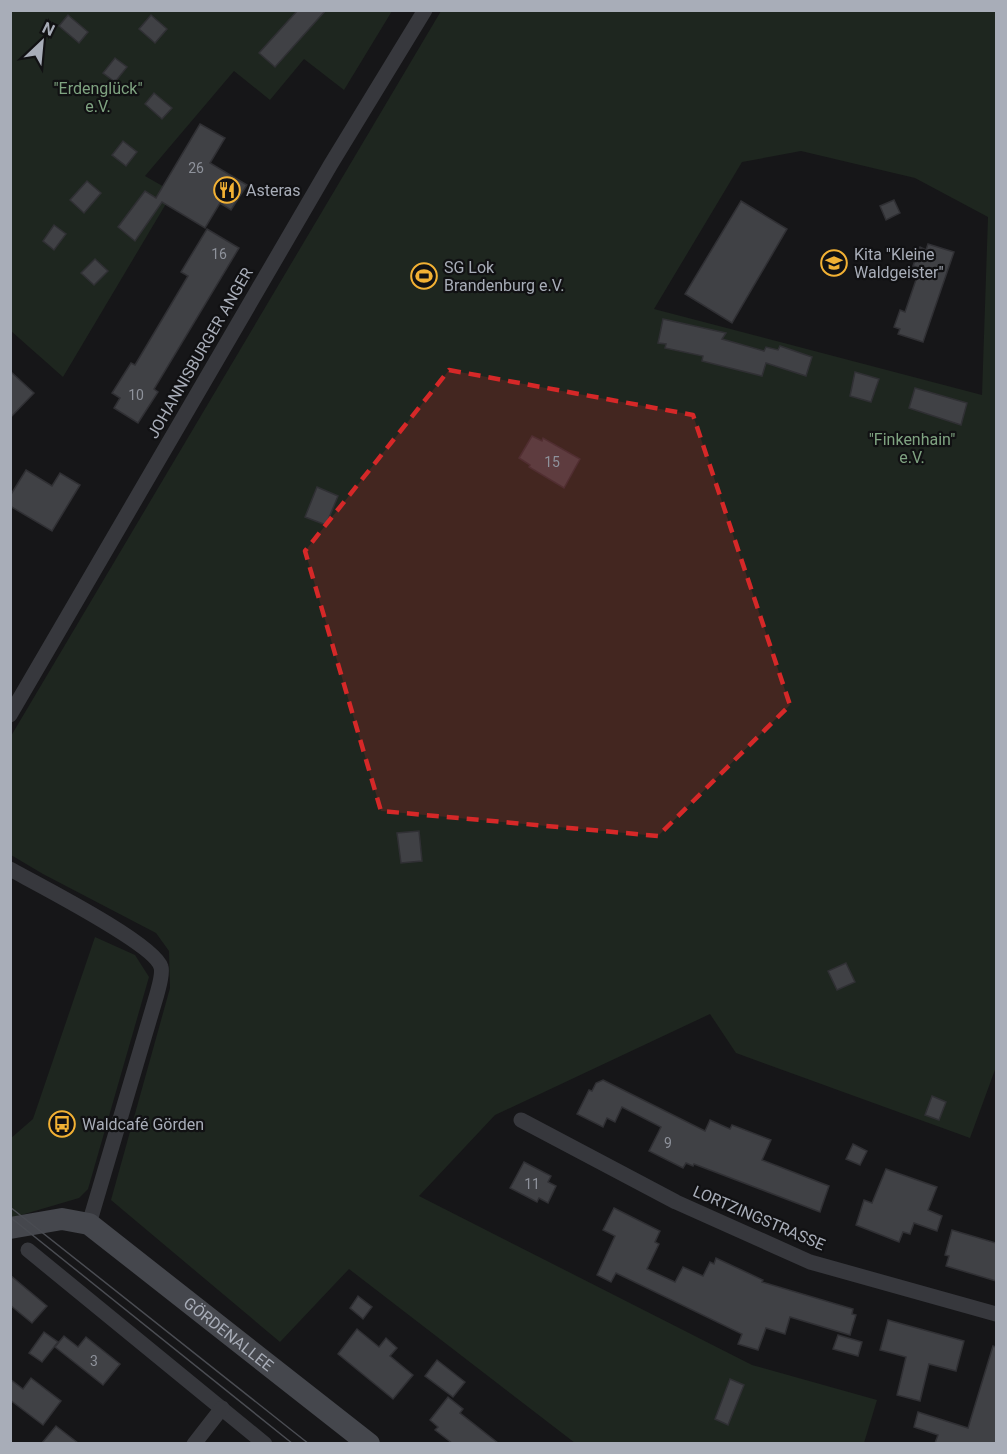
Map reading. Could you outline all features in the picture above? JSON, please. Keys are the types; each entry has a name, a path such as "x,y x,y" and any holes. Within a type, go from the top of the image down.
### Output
{"street":[{"name":"JOHANNISBURGER ANGER","path":"10,715 330,164 425,10"},
{"path":"10,869 134,940 155,955 162,968 157,994 89,1224 62,1219 10,1228"},
{"name":"LORTZINGSTRASSE","path":"520,1120 676,1202 810,1262 996,1314"},
{"name":"GÖRDENALLEE","path":"89,1224 369,1443"},
{"path":"28,1250 265,1443"},
{"path":"194,1443 222,1408"}],"highlighted area":[{"path":"449,370 693,415 790,705 658,836 381,811 305,551"}],"green space":[{"name":"\"Erdenglück\" e.V.","path":"11,11 392,11 344,90 304,59 270,100 234,71 145,176 173,192 63,377 11,331"},
{"name":"\"Finkenhain\" e.V.","path":"441,11 996,11 996,1067 970,1138 736,1053 710,1014 495,1115 419,1196 752,1365 877,1400 864,1443 575,1443 349,1269 280,1342 111,1200 170,988 169,951 156,933 11,855 11,736","holes":["801,151 915,178 988,217 982,395 654,309 742,162"]},
{"path":"95,937 135,955 149,977 88,1189 79,1198 11,1218 10,1139 33,1119"}],"building":[{"path":"298,10 326,10 275,67 259,53"},
{"path":"68,15 88,32 79,43 59,26"},
{"path":"151,15 167,29 155,43 139,29"},
{"path":"115,58 127,67 115,82 103,73"},
{"path":"154,93 172,108 162,119 145,104"},
{"path":"200,124 225,138 210,163 247,185 231,210 220,203 205,228 162,202 135,241 118,227 145,191 156,198"},
{"path":"123,141 137,152 126,166 112,155"},
{"path":"87,181 101,193 84,213 70,200"},
{"path":"894,200 900,213 886,220 880,206"},
{"path":"741,201 787,229 732,323 685,294"},
{"path":"54,225 66,234 54,250 43,241"},
{"path":"207,229 239,248 154,389 158,392 138,423 114,408 120,398 112,393 131,363 135,365 188,276 181,272"},
{"path":"928,244 954,252 923,342 898,334 900,329 894,327 900,310 905,312 920,268 913,266 920,247 926,250"},
{"path":"95,259 108,271 94,285 81,273"},
{"path":"663,319 726,333 722,339 764,351 766,347 778,350 780,346 812,357 806,376 766,363 762,376 702,361 703,356 665,348 666,344 658,343"},
{"path":"10,371 34,393 10,418"},
{"path":"855,372 879,379 871,402 850,396"},
{"path":"915,388 967,403 961,425 909,408"},
{"path":"532,436 542,441 543,438 580,459 564,488 529,467 530,465 519,458"},
{"path":"26,470 52,486 60,473 80,485 52,531 10,506 10,496"},
{"path":"317,487 338,496 326,525 305,517"},
{"path":"419,831 422,861 401,863 397,833"},
{"path":"846,963 855,982 837,990 828,971"},
{"path":"603,1080 705,1131 710,1120 730,1129 732,1125 771,1140 762,1160 829,1186 820,1212 694,1164 693,1166 686,1163 683,1168 649,1151 661,1127 622,1107 615,1122 607,1118 603,1127 577,1114 589,1090 592,1091 596,1083"},
{"path":"932,1096 946,1102 939,1120 925,1115"},
{"path":"853,1144 867,1151 860,1165 846,1159"},
{"path":"524,1162 551,1176 548,1182 556,1186 548,1203 539,1198 537,1202 510,1188"},
{"path":"886,1169 937,1187 928,1210 942,1216 937,1231 914,1223 910,1234 903,1232 899,1242 856,1225 864,1200 872,1203"},
{"path":"614,1208 660,1231 655,1242 659,1244 647,1269 675,1282 683,1267 703,1276 710,1262 714,1264 716,1258 763,1280 762,1282 853,1309 852,1314 856,1315 850,1335 790,1317 785,1334 766,1328 758,1350 738,1344 742,1334 616,1273 611,1282 597,1275 615,1236 603,1230"},
{"path":"952,1230 996,1243 996,1281 946,1266 949,1256 945,1255"},
{"path":"10,1275 47,1306 32,1323 10,1305"},
{"path":"358,1296 372,1307 363,1319 350,1308"},
{"path":"888,1320 964,1341 956,1371 929,1364 920,1401 897,1395 906,1357 880,1350"},
{"path":"357,1329 379,1347 386,1338 397,1348 390,1356 413,1375 393,1399 338,1354"},
{"path":"44,1332 58,1342 42,1362 29,1353"},
{"path":"838,1335 862,1342 858,1356 833,1349"},
{"path":"64,1336 78,1347 86,1337 120,1364 103,1385 55,1347"},
{"path":"993,1346 996,1347 996,1443 935,1443 938,1435 914,1427 918,1412 968,1428"},
{"path":"437,1360 465,1382 453,1397 425,1376"},
{"path":"31,1378 61,1401 43,1425 10,1400 10,1379 23,1389"},
{"path":"730,1379 744,1385 728,1425 715,1419"},
{"path":"448,1397 463,1409 460,1413 498,1443 452,1443 435,1430 438,1427 430,1420"},
{"path":"56,1426 78,1443 42,1443"}],"tram line":[{"path":"10,1207 309,1444"},
{"path":"10,1217 293,1444"}],"place":[{"name":"Asteras","path":"227,190"},
{"name":"Kita \"Kleine Waldgeister\"","path":"834,263"},
{"name":"SG Lok Brandenburg e.V.","path":"424,276"},
{"name":"Waldcafé Görden","path":"62,1124"}]}
